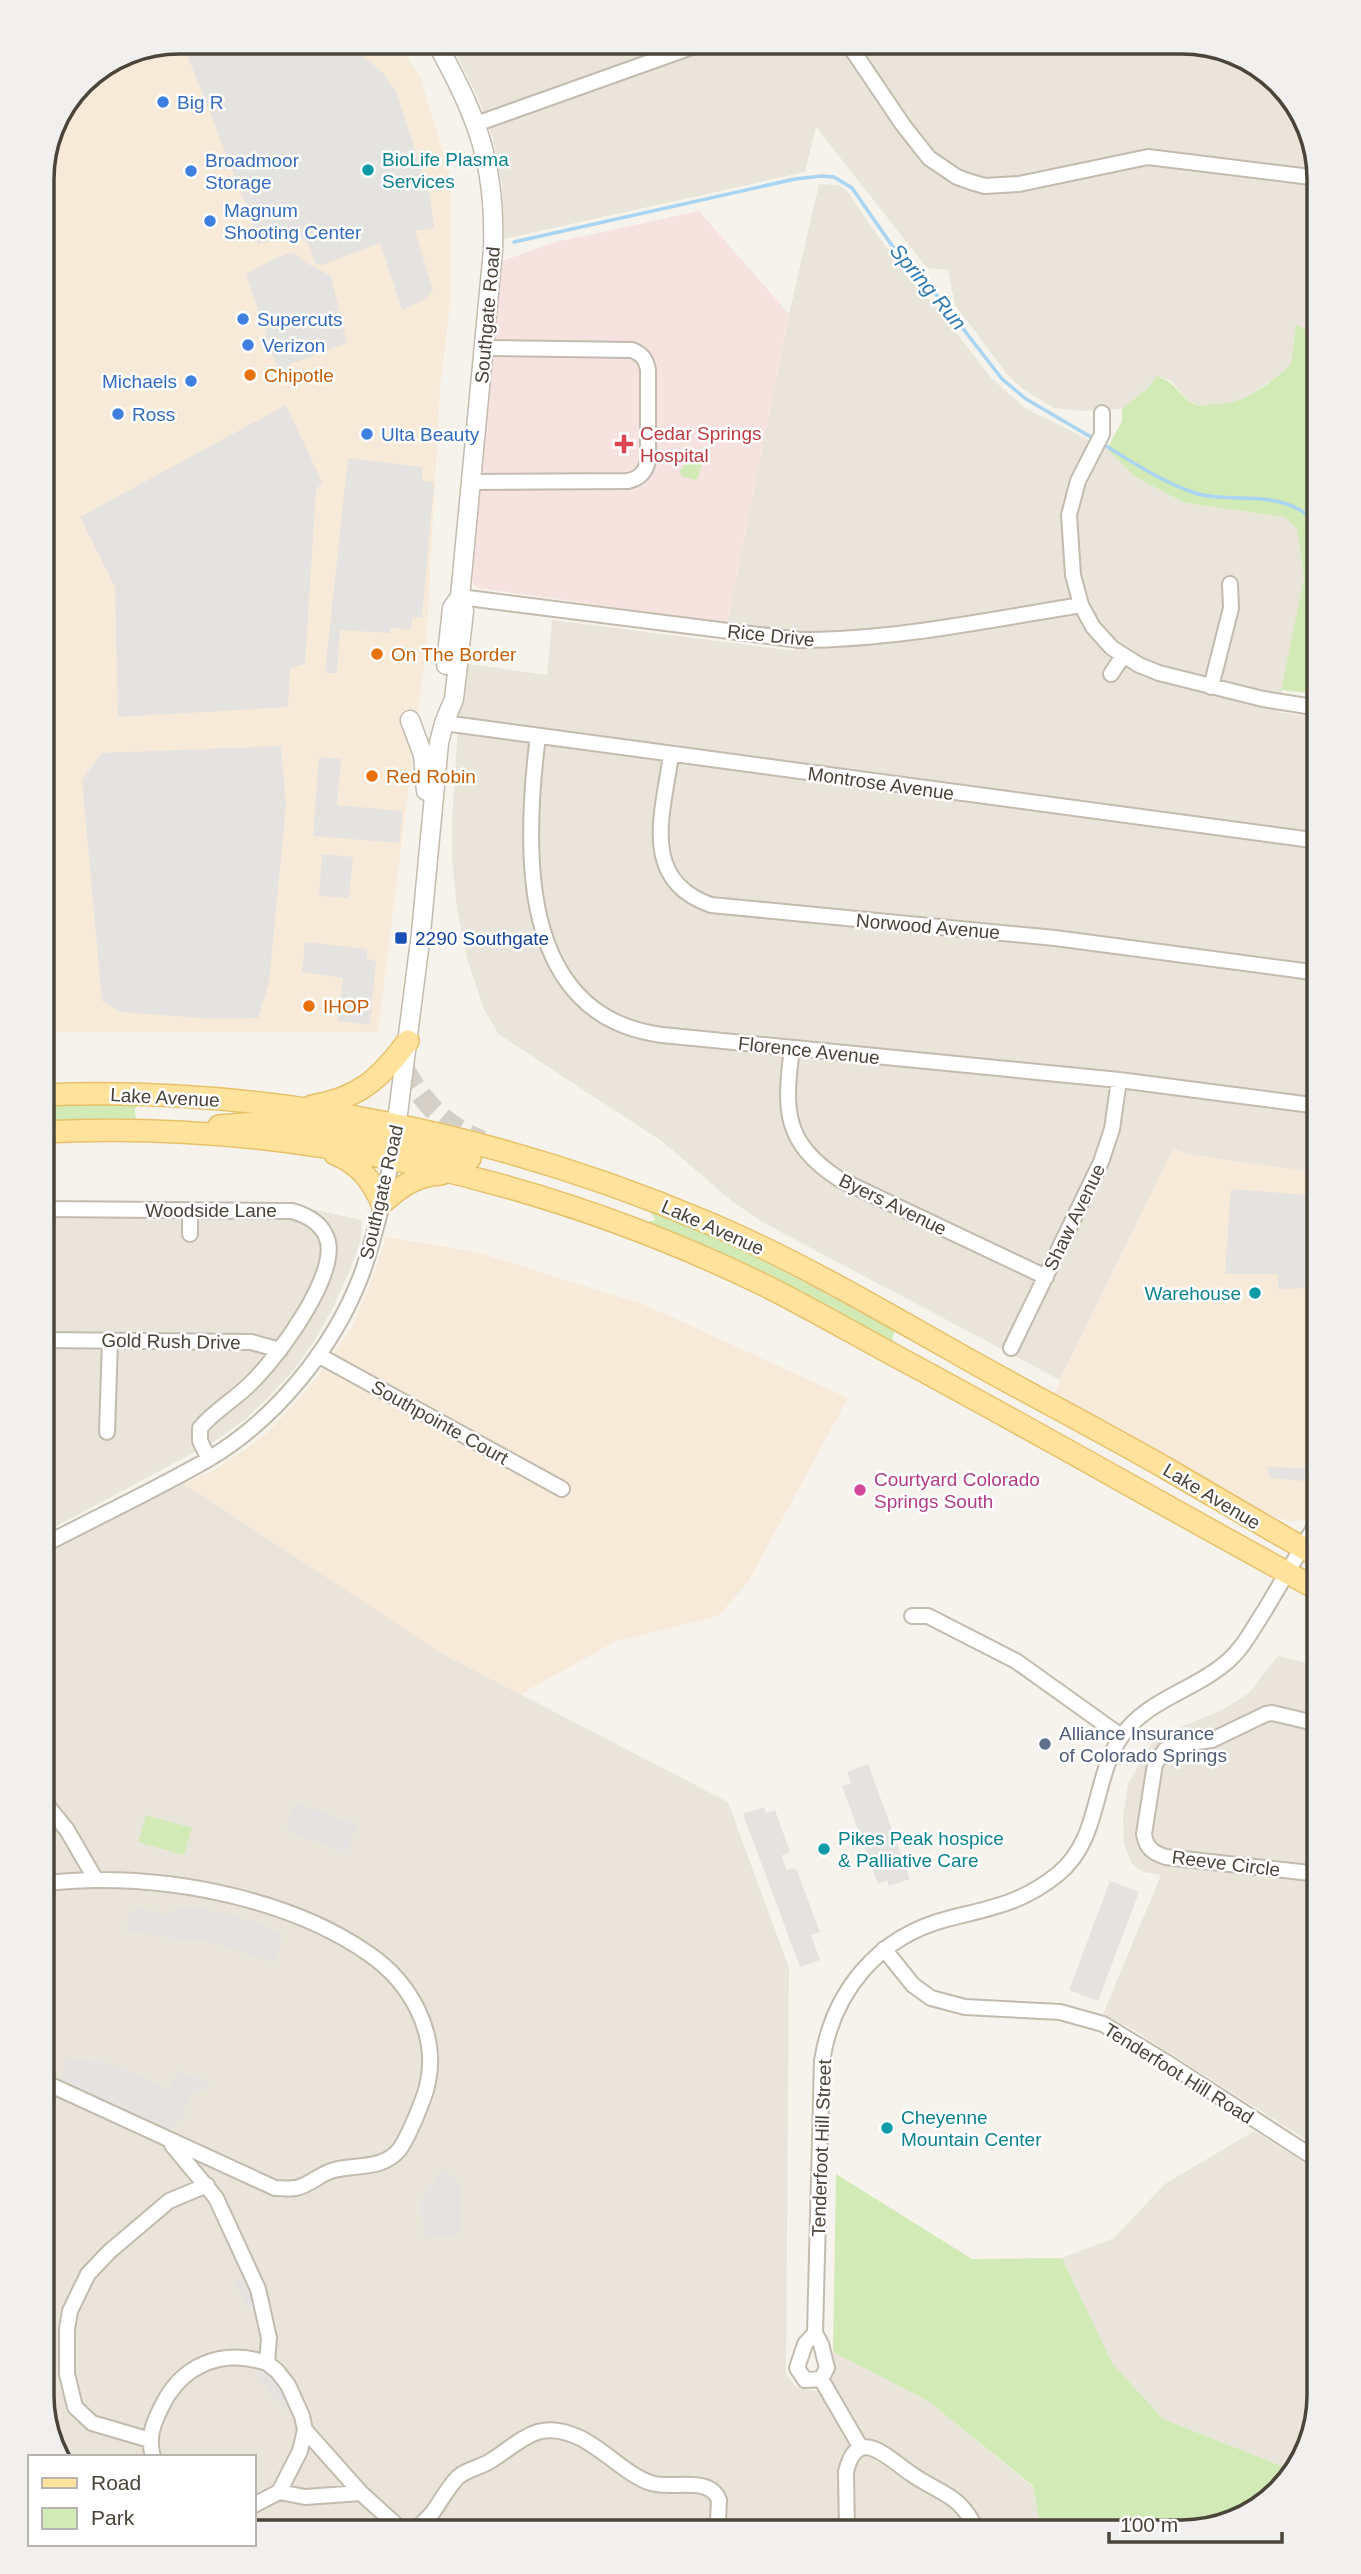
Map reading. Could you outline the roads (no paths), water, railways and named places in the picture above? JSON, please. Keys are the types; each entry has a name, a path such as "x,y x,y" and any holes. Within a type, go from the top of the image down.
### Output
{"main road":[{"path":"299,1108 331,1102 364,1088 383,1073 408,1041"},
{"name":"Lake Avenue","path":"55,1095 140,1093 299,1108 394,1142 454,1173 531,1195 636,1231 766,1286 1007,1416 1307,1583"},
{"path":"172,1133 239,1123 271,1122 394,1142"},
{"name":"Lake Avenue","path":"55,1132 172,1133 241,1137 314,1147 394,1142 556,1168 713,1224 774,1254 1170,1471 1307,1550"},
{"path":"314,1147 339,1156 362,1171 382,1203 400,1186 412,1180 433,1174 454,1173"}],"street":[{"name":"Southgate Road","path":"54,1540 209,1459 273,1408 318,1355 335,1327 361,1276 382,1203 394,1142 408,1041 429,834 444,723 442,697 452,608 460,597 493,250 490,172 477,124 442,55"},
{"path":"477,124 670,55"},
{"path":"856,55 902,125 929,158 957,177 985,186 1019,184 1148,157 1307,176"},
{"path":"471,482 628,481 642,475 648,460 648,370 647,362 638,352 485,348"},
{"path":"1102,413 1102,434 1078,481 1069,515 1070,554 1081,604 1102,638 1124,656 1159,673 1262,699 1307,706"},
{"path":"1211,687 1231,608 1230,584"},
{"name":"Rice Drive","path":"460,597 800,640 852,639 945,628 1081,604"},
{"path":"1111,674 1124,656"},
{"path":"410,720 423,755 429,834"},
{"name":"Montrose Avenue","path":"444,723 1307,839"},
{"name":"Florence Avenue","path":"538,736 530,823 535,890 547,945 569,986 606,1016 648,1033 1118,1080 1307,1104"},
{"name":"Norwood Avenue","path":"671,755 661,834 663,862 668,874 685,893 711,905 1055,938 1307,971"},
{"name":"Byers Avenue","path":"792,1048 787,1084 789,1114 799,1140 815,1163 839,1180 1046,1277"},
{"name":"Shaw Avenue","path":"1011,1348 1107,1147 1115,1113 1118,1080"},
{"name":"Woodside Lane","path":"55,1209 292,1211 313,1220 326,1235 329,1255 326,1269 304,1312 280,1350"},
{"path":"190,1210 190,1234"},
{"name":"Gold Rush Drive","path":"54,1340 251,1342 280,1350 249,1385 200,1428 200,1441 209,1459"},
{"path":"107,1432 110,1340"},
{"name":"Southpointe Court","path":"318,1355 562,1489"},
{"name":"Tenderfoot Hill Street","path":"821,2379 825,2373 826,2360 815,2333 822,2061 833,2018 848,1988 870,1961 900,1938 929,1925 1000,1907 1040,1886 1069,1864 1089,1830 1110,1760 1121,1736 1142,1713 1214,1672 1240,1649 1288,1573 1307,1555"},
{"path":"912,1616 928,1616 1016,1661 1121,1736"},
{"name":"Reeve Circle","path":"1307,1721 1266,1714 1212,1740 1173,1745 1155,1764 1144,1834 1152,1851 1166,1857 1307,1873"},
{"path":"54,1814 67,1830 96,1880"},
{"path":"54,1882 96,1880 173,1885 243,1898 334,1933 370,1954 397,1978 421,2017 428,2037 430,2062 428,2084 421,2105 398,2151 378,2165 332,2170 295,2188 275,2188 54,2087"},
{"name":"Tenderfoot Hill Road","path":"884,1949 913,1986 939,2001 965,2007 1060,2012 1103,2024 1307,2153"},
{"path":"169,2141 216,2199 258,2289 269,2338 267,2363"},
{"path":"150,2440 92,2423 75,2407 67,2374 67,2329 70,2311 88,2274 110,2251 169,2201 207,2185"},
{"name":"Tenderfoot Hill Street","path":"815,2333 805,2344 797,2368 804,2380 821,2379"},
{"path":"153,2455 150,2440 153,2424 168,2392 190,2370 203,2362 220,2358 237,2357 267,2363 288,2385 302,2416 305,2430 300,2451 279,2492 256,2504"},
{"name":"Tenderfoot Hill Street","path":"821,2379 861,2448"},
{"path":"426,2519 460,2476 545,2428 578,2436 648,2482 674,2487 700,2485 710,2489 719,2500 718,2520"},
{"path":"305,2430 361,2493 390,2519"},
{"path":"847,2520 846,2472 853,2455 861,2448 877,2449 913,2475 948,2494 970,2520"},
{"path":"279,2492 305,2497 361,2493"}],"waterway":[{"name":"Spring Run","path":"514,242 795,179 834,177 852,188 893,247 940,299 1002,379 1026,399 1096,440"},
{"name":"Spring Run","path":"1103,444 1148,471 1195,493 1276,501 1307,514"}],"tunnel":[{"path":"404,1069 428,1103 446,1121 482,1141"}],"place":[{"name":"Big R","path":"163,102"},
{"name":"BioLife Plasma Services","path":"368,170"},
{"name":"Broadmoor Storage","path":"191,171"},
{"name":"Magnum Shooting Center","path":"210,221"},
{"name":"Supercuts","path":"243,319"},
{"name":"Verizon","path":"248,345"},
{"name":"Chipotle","path":"250,375"},
{"name":"Michaels","path":"191,381"},
{"name":"Ross","path":"118,414"},
{"name":"Ulta Beauty","path":"367,434"},
{"name":"Cedar Springs Hospital","path":"624,444"},
{"name":"On The Border","path":"377,654"},
{"name":"Red Robin","path":"372,776"},
{"name":"2290 Southgate","path":"401,938"},
{"name":"IHOP","path":"309,1006"},
{"name":"Warehouse","path":"1255,1293"},
{"name":"Courtyard Colorado Springs South","path":"860,1490"},
{"name":"Alliance Insurance of Colorado Springs","path":"1045,1744"},
{"name":"Pikes Peak hospice & Palliative Care","path":"824,1849"},
{"name":"Cheyenne Mountain Center","path":"887,2128"}]}
